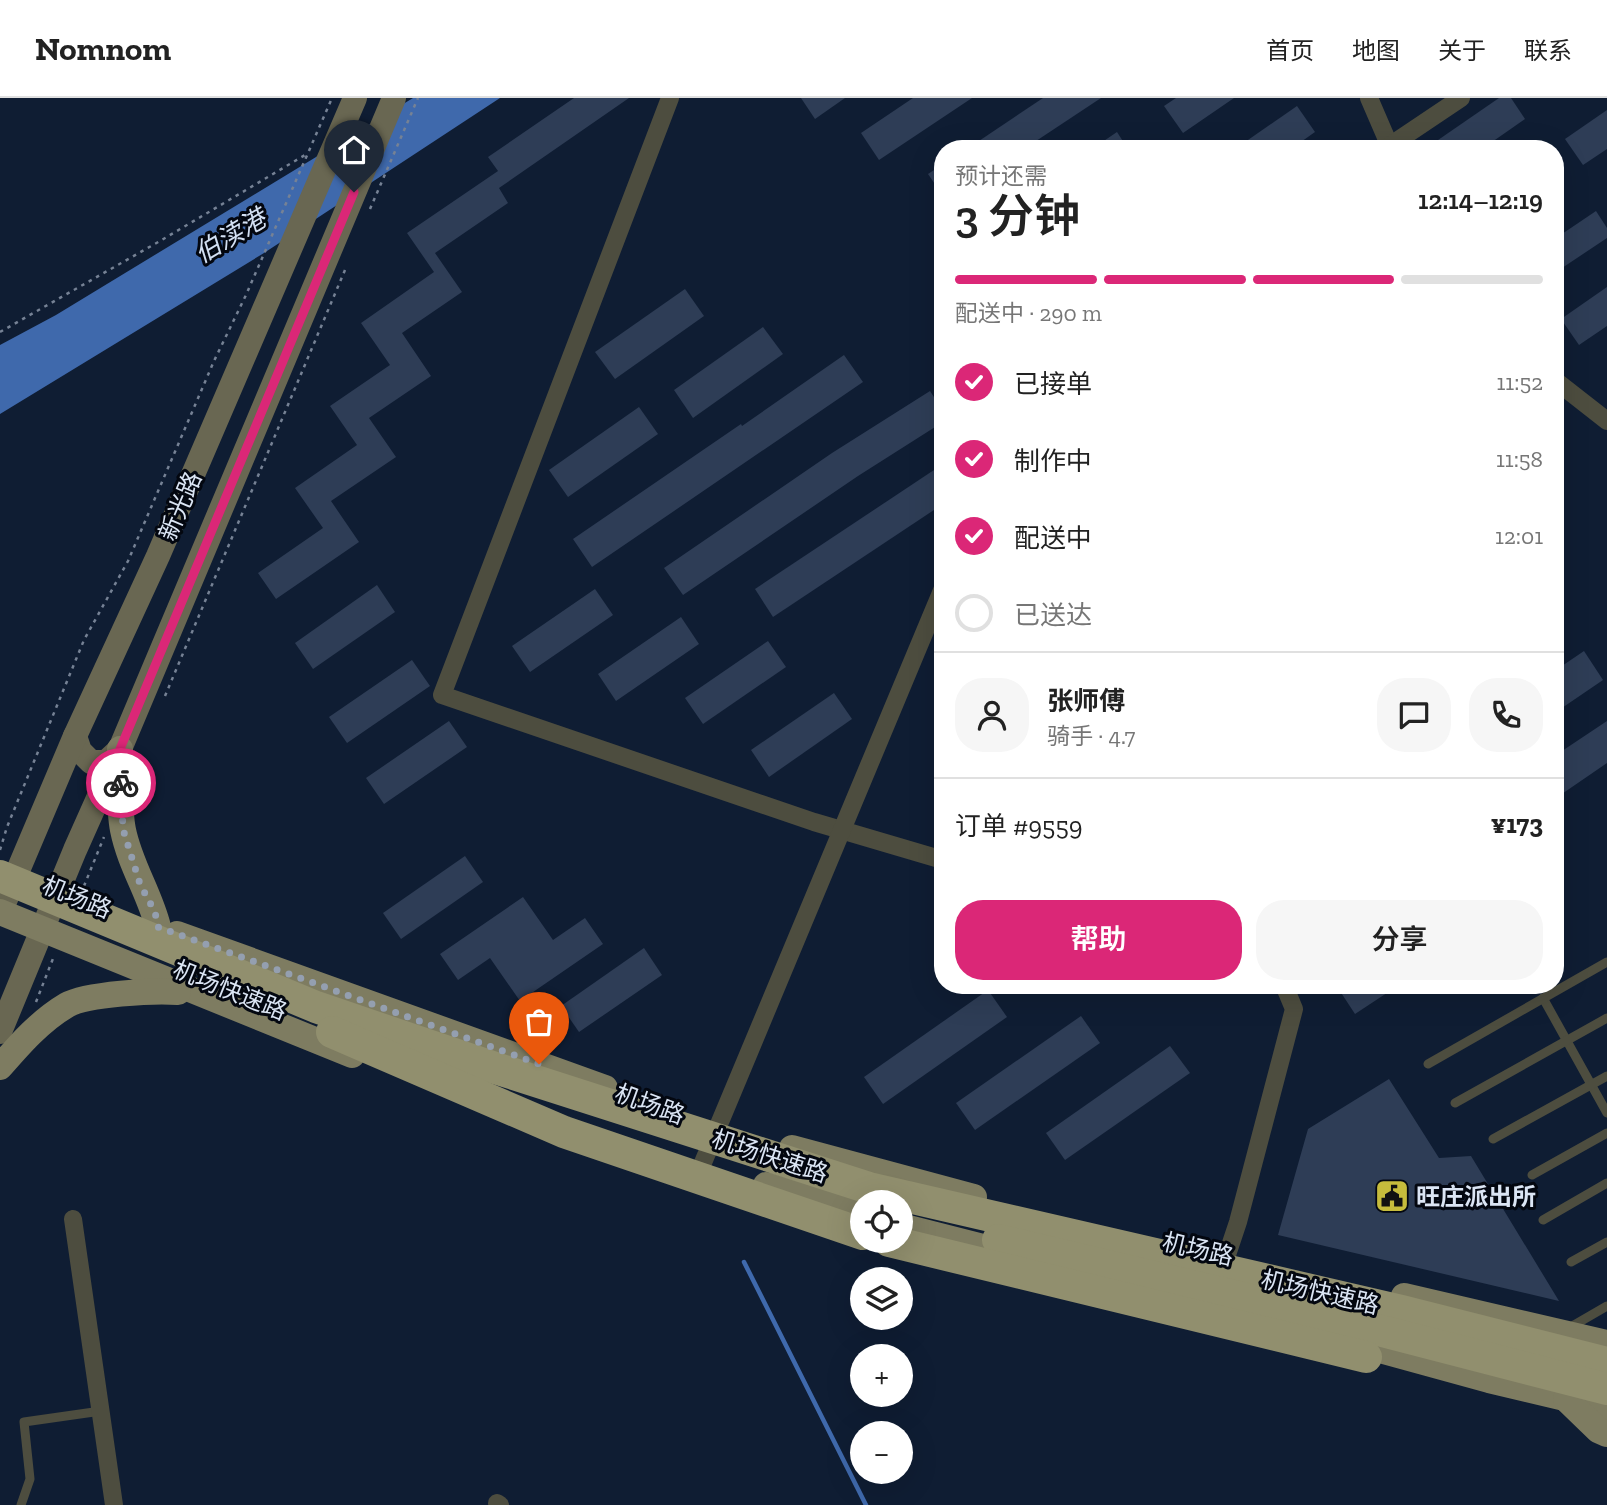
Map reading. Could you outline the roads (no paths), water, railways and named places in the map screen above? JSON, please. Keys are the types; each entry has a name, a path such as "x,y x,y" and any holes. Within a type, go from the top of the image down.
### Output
{"highway":[{"name":"机场快速路","path":"3,870 312,1024 710,1157 850,1200"},
{"name":"机场快速路","path":"3,870 316,1007 495,1068 869,1188 1402,1311 1607,1363"},
{"path":"312,1024 564,1132 850,1230"},
{"name":"机场快速路","path":"913,1219 1382,1331 1607,1389"},
{"path":"913,1247 1366,1357"}],"main road":[{"name":"新光路","path":"0,1032 394,98"},
{"name":"新光路","path":"0,912 3,870 75,736 159,556 279,272 344,104"},
{"path":"75,736 80,751 91,762 107,762 120,749"},
{"path":"120,749 123,829 140,884 155,912 158,927"},
{"name":"机场路","path":"3,870 89,904 717,1128 976,1198 1607,1343"},
{"name":"机场路","path":"0,912 358,1057 850,1211"},
{"path":"0,1067 26,1037 70,1003 157,990 203,994"},
{"name":"机场路","path":"913,1229 1233,1310 1489,1380 1607,1408"},
{"path":"1366,1357 1489,1380"},
{"path":"1565,1398 1598,1430 1607,1434"}],"street":[{"path":"670,98 442,695 842,830 934,857"},
{"path":"1369,98 1386,140"},
{"path":"1401,140 1461,98"},
{"path":"1564,387 1607,421"},
{"path":"702,1165 934,610"},
{"path":"1227,1255 1294,1009 1288,994"},
{"path":"74,1219 114,1505"}],"lane":[{"path":"1564,986 1607,961"},
{"path":"1428,1064 1550,994"},
{"path":"1543,998 1607,1113"},
{"path":"1455,1103 1607,1018"},
{"path":"1493,1139 1607,1076"},
{"path":"1532,1175 1607,1133"},
{"path":"1543,1220 1607,1183"},
{"path":"1572,1262 1607,1242"},
{"path":"1561,1332 1607,1306"},
{"path":"21,1505 30,1479 24,1422 101,1411"}],"water":[{"name":"伯渎港","path":"413,98 500,98 264,253 0,414 0,345 56,315"}],"waterway":[{"path":"744,1262 866,1505"}],"place":[{"name":"旺庄派出所","path":"1392,1196"}]}
